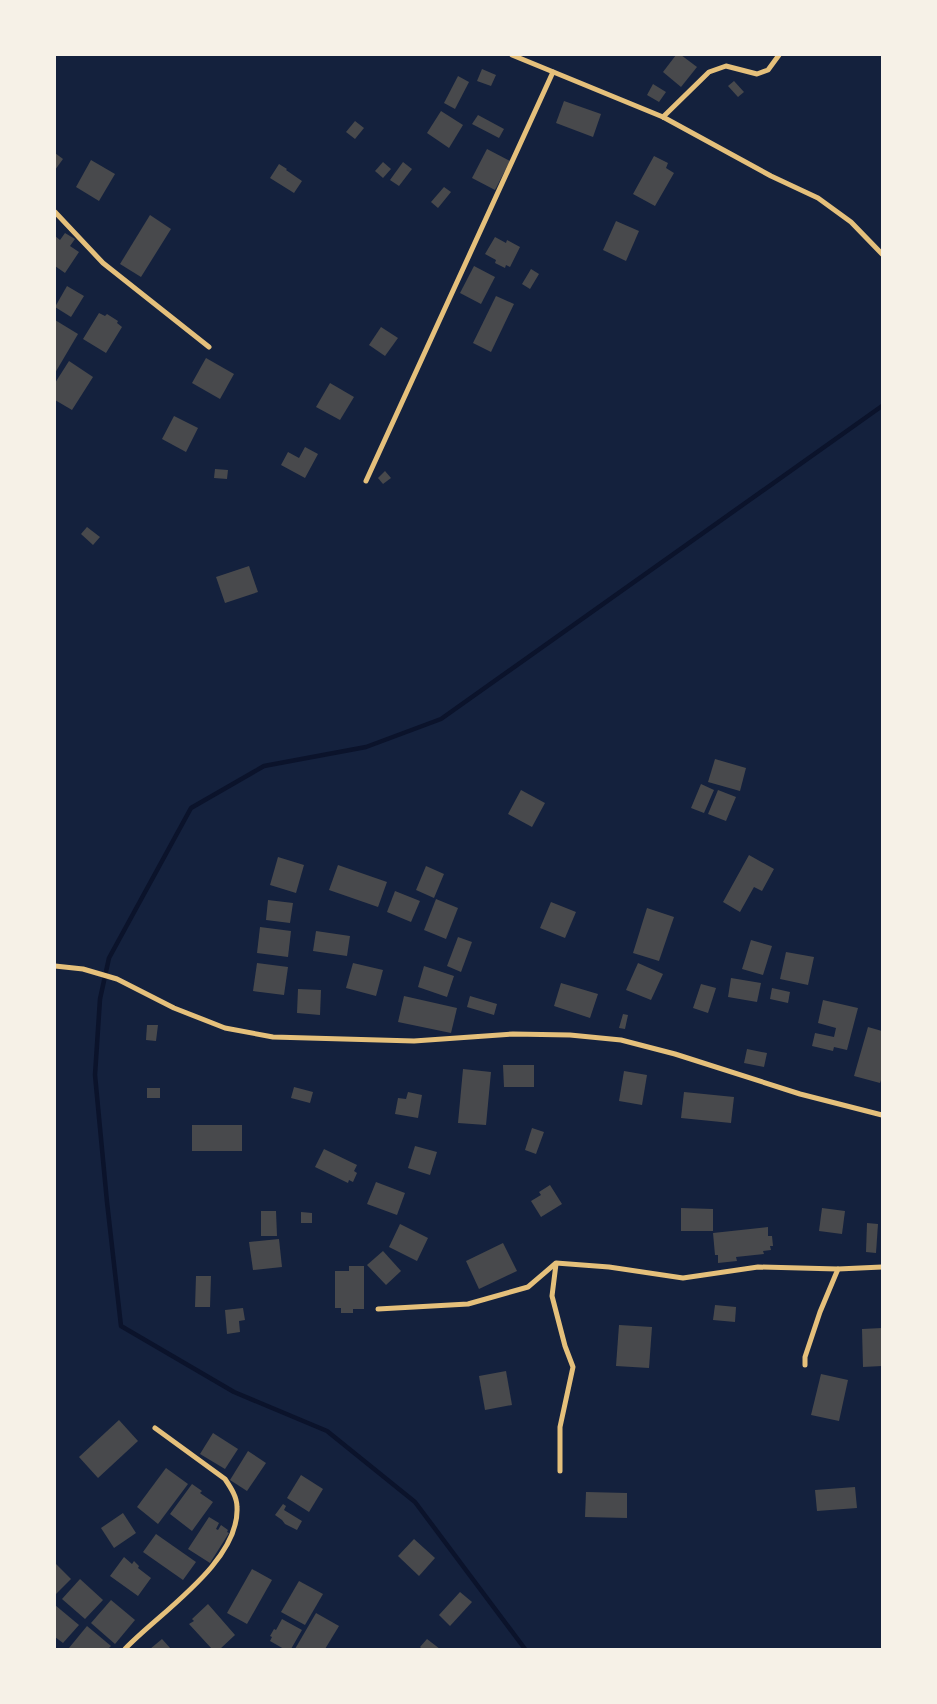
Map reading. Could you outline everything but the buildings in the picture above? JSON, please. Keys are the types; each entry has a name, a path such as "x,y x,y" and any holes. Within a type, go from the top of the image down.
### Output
{"street":[{"path":"512,55 662,116 771,176 818,198 851,222 882,254"},
{"path":"662,116 709,72 726,66 757,74 768,70 779,55"},
{"path":"366,481 553,72"},
{"path":"55,212 103,263 210,347"},
{"path":"55,966 84,969 114,978 174,1008 225,1028 273,1037 414,1041 570,1035 621,1040 675,1054 800,1094 882,1116"},
{"path":"556,1263 552,1296 565,1346 573,1367 560,1427 560,1471"},
{"path":"378,1308 468,1304 528,1288 556,1263 609,1267 683,1278 758,1267 838,1269 882,1267"},
{"path":"805,1365 805,1357 820,1312 838,1269"},
{"path":"125,1649 182,1599 211,1569 234,1533 237,1507 233,1491 225,1480 155,1428"}],"waterway":[{"path":"525,1649 415,1502 327,1431 234,1392 121,1326 95,1075 100,999 109,958 191,808 264,766 366,747 441,719 882,406"}]}
